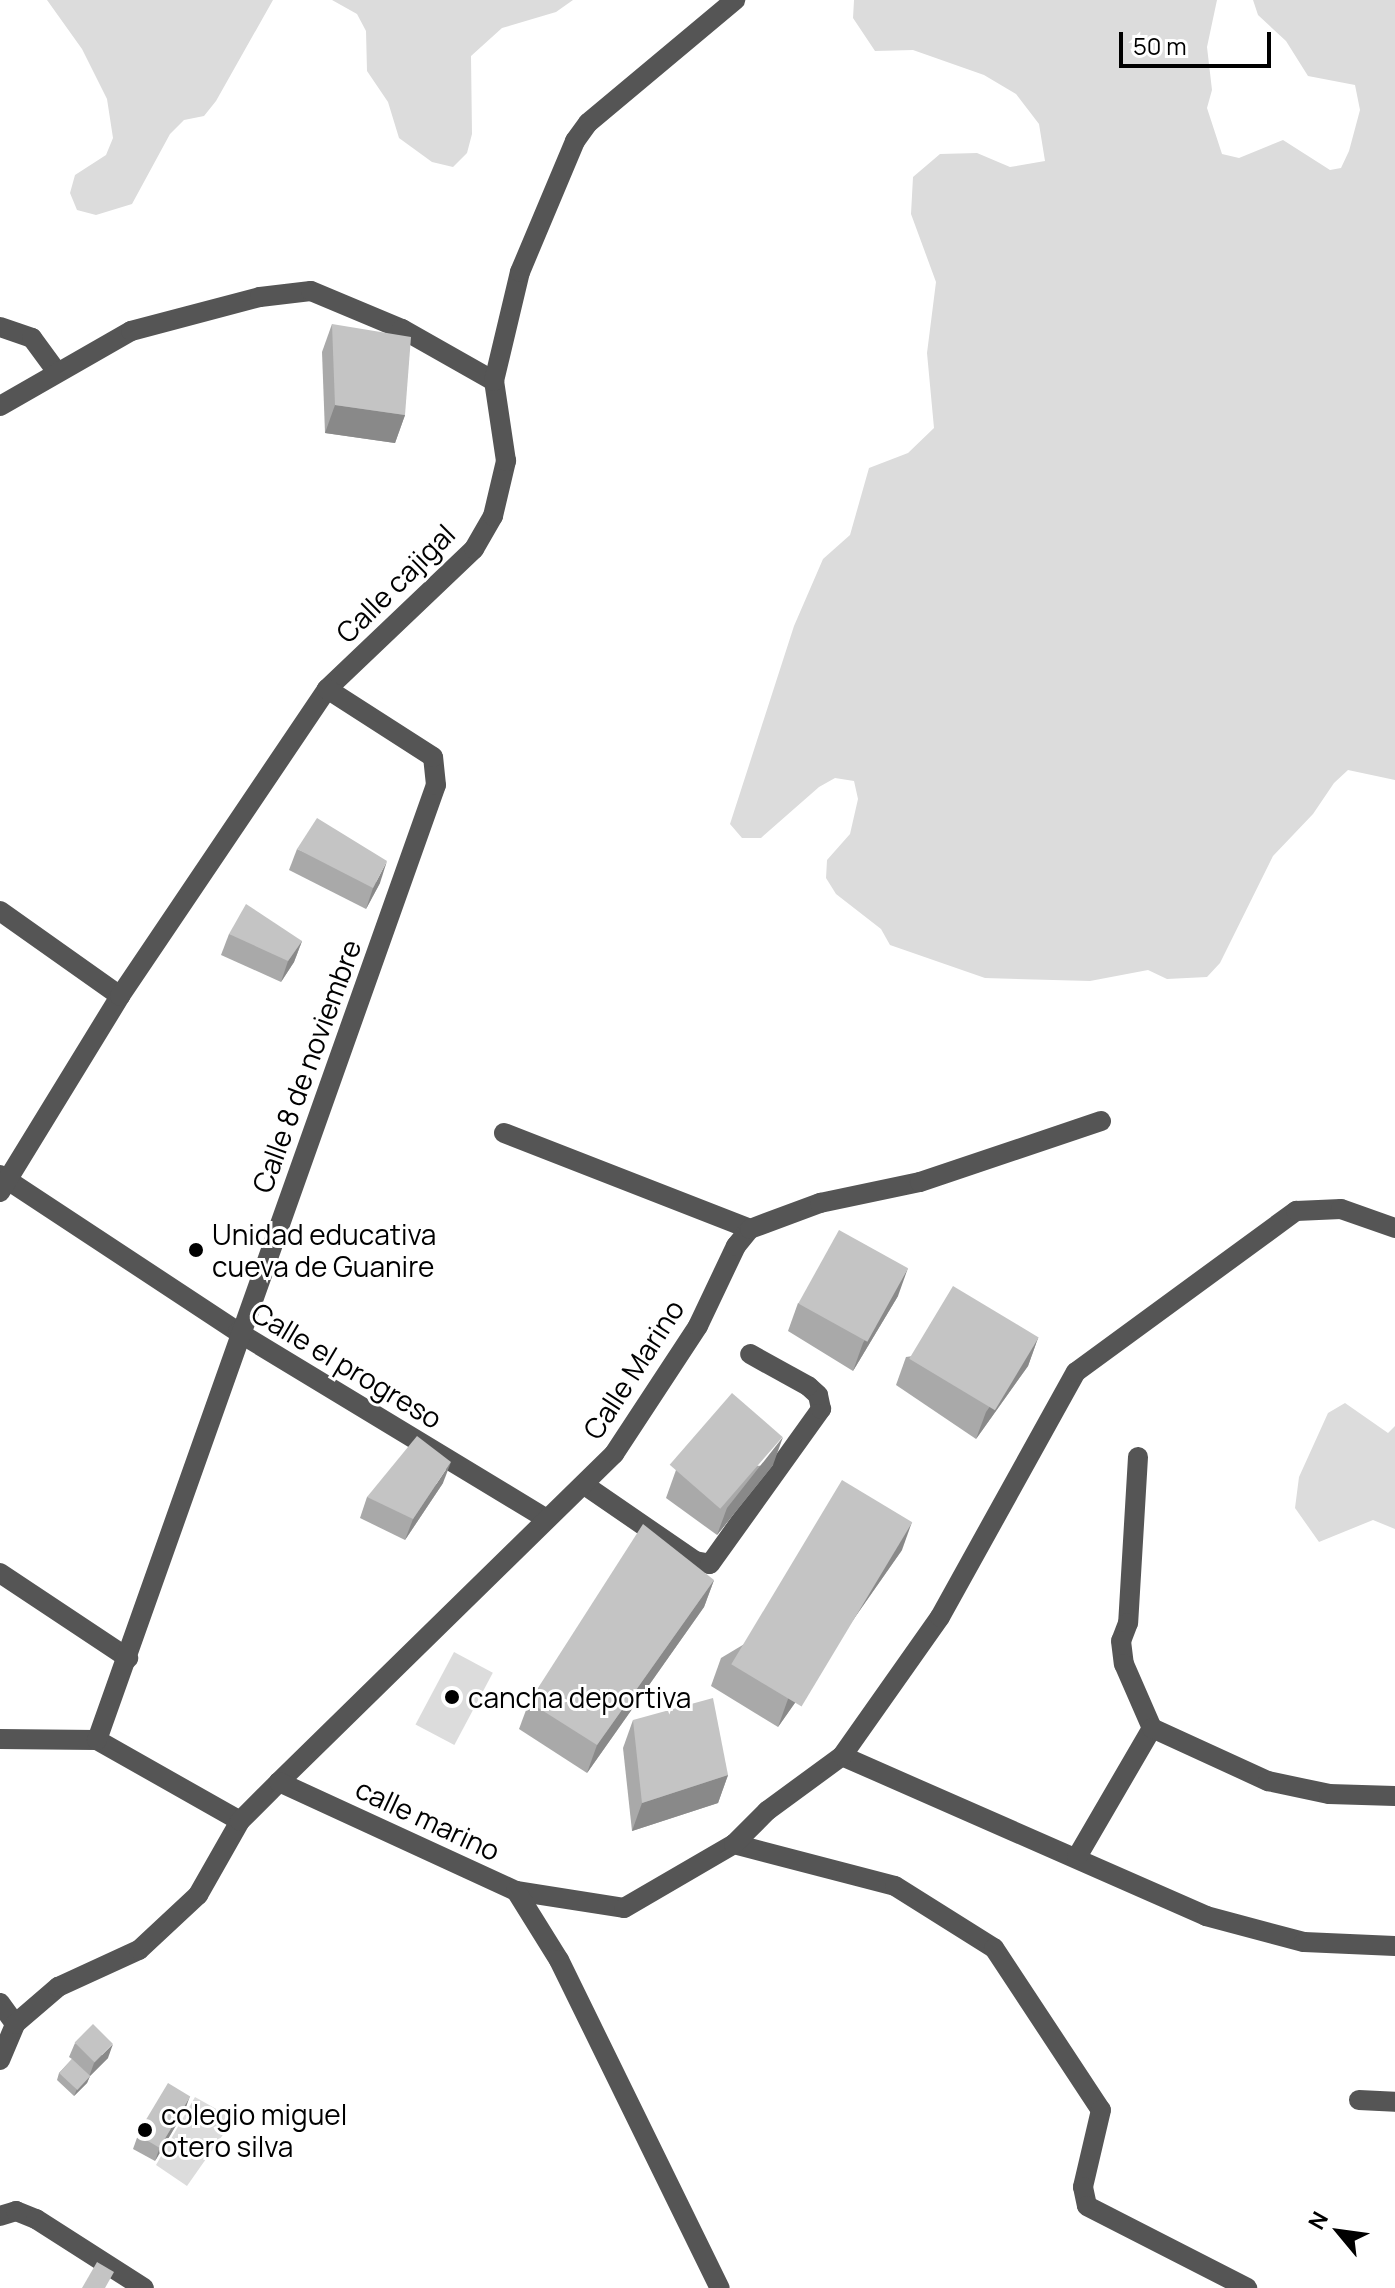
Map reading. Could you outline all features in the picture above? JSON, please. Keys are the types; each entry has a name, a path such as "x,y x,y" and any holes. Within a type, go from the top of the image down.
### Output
{"street":[{"name":"Calle cajigal","path":"2,1182 120,996 327,689 474,549 493,516 506,461 494,381 520,272 575,141 588,123 735,0"},
{"path":"0,406 131,331 260,297 311,291 402,329 494,381"},
{"path":"0,327 32,338 57,372"},
{"name":"Calle 8 de noviembre","path":"97,1740 128,1658 238,1332 436,785 433,757 327,689"},
{"path":"0,911 120,996"},
{"path":"504,1133 750,1229 820,1203 920,1182 1101,1121"},
{"name":"Calle el progreso","path":"2,1182 238,1332 547,1519"},
{"path":"516,1891 624,1908 734,1844 767,1811 842,1756 940,1617 1076,1372 1296,1211 1341,1209 1395,1228"},
{"name":"Calle Marino","path":"279,1782 547,1519 586,1486 614,1454 698,1326 736,1246 750,1229"},
{"path":"586,1486 695,1561 710,1564 821,1409 818,1395 808,1386 750,1354"},
{"path":"1138,1457 1128,1623 1121,1641 1124,1664 1152,1728 1268,1781 1329,1794 1395,1796"},
{"path":"0,1573 128,1658"},
{"path":"1077,1857 1152,1728"},
{"path":"0,1739 97,1740 240,1821"},
{"path":"842,1756 1206,1916 1304,1942 1395,1946"},
{"path":"0,2060 15,2024 58,1987 139,1950 198,1895 240,1821 279,1782"},
{"name":"calle marino","path":"279,1782 516,1891 559,1960 720,2288"},
{"path":"734,1844 895,1886 994,1948 1101,2110 1083,2187 1087,2206 1103,2219 1247,2288"},
{"path":"0,2003 15,2024"},
{"path":"1359,2100 1395,2102"},
{"path":"0,2216 16,2211 36,2219 144,2288"}],"shaded area":[{"path":"47,0 273,0 216,101 204,116 184,120 170,134 132,204 96,215 77,210 70,193 75,175 106,155 113,138 107,99 82,49"},
{"path":"332,0 573,0 556,12 502,28 471,56 472,134 467,153 453,167 432,162 399,138 388,102 367,71 366,31 357,14"},
{"path":"854,0 1217,0 1207,47 1212,90 1207,108 1222,154 1239,158 1283,140 1330,170 1341,168 1349,151 1360,110 1355,85 1308,76 1286,41 1258,15 1253,0 1395,0 1395,780 1348,770 1334,783 1313,814 1273,856 1220,963 1207,977 1167,979 1148,970 1090,981 985,978 890,945 881,929 836,894 826,878 827,860 850,834 858,799 854,781 835,778 819,787 761,838 742,838 730,824 794,626 823,559 850,535 869,468 908,453 934,428 927,353 936,282 911,214 913,177 940,154 977,153 1010,167 1045,161 1039,124 1016,94 984,75 913,50 875,51 853,18"},
{"path":"1345,1403 1388,1433 1395,1426 1395,1529 1373,1520 1319,1542 1295,1508 1299,1477 1328,1413"},
{"name":"cancha deportiva","path":"454,1652 493,1673 454,1745 416,1724"},
{"path":"195,2097 234,2119 187,2186 156,2165"}],"building":[{"path":"332,324 411,337 405,415 335,405"},
{"path":"317,818 387,861 373,888 297,849"},
{"path":"246,904 302,941 288,961 229,934"},
{"path":"839,1230 908,1268 867,1342 798,1303"},
{"path":"953,1286 1039,1338 995,1410 909,1359"},
{"path":"732,1393 783,1437 720,1509 670,1465"},
{"path":"417,1436 451,1462 413,1519 367,1497"},
{"path":"842,1480 912,1522 802,1707 731,1664"},
{"path":"643,1524 714,1580 597,1745 529,1702"},
{"path":"713,1698 728,1775 642,1803 633,1720"},
{"path":"93,2024 113,2044 94,2062 75,2042"},
{"path":"72,2059 90,2076 77,2090 59,2073"},
{"path":"168,2083 190,2096 159,2148 137,2134"},
{"path":"97,2262 114,2272 105,2288 82,2288"}],"place":[{"name":"Unidad educativa cueva de Guanire","path":"196,1250"},
{"name":"cancha deportiva","path":"452,1697"},
{"name":"colegio miguel otero silva","path":"145,2130"}]}
